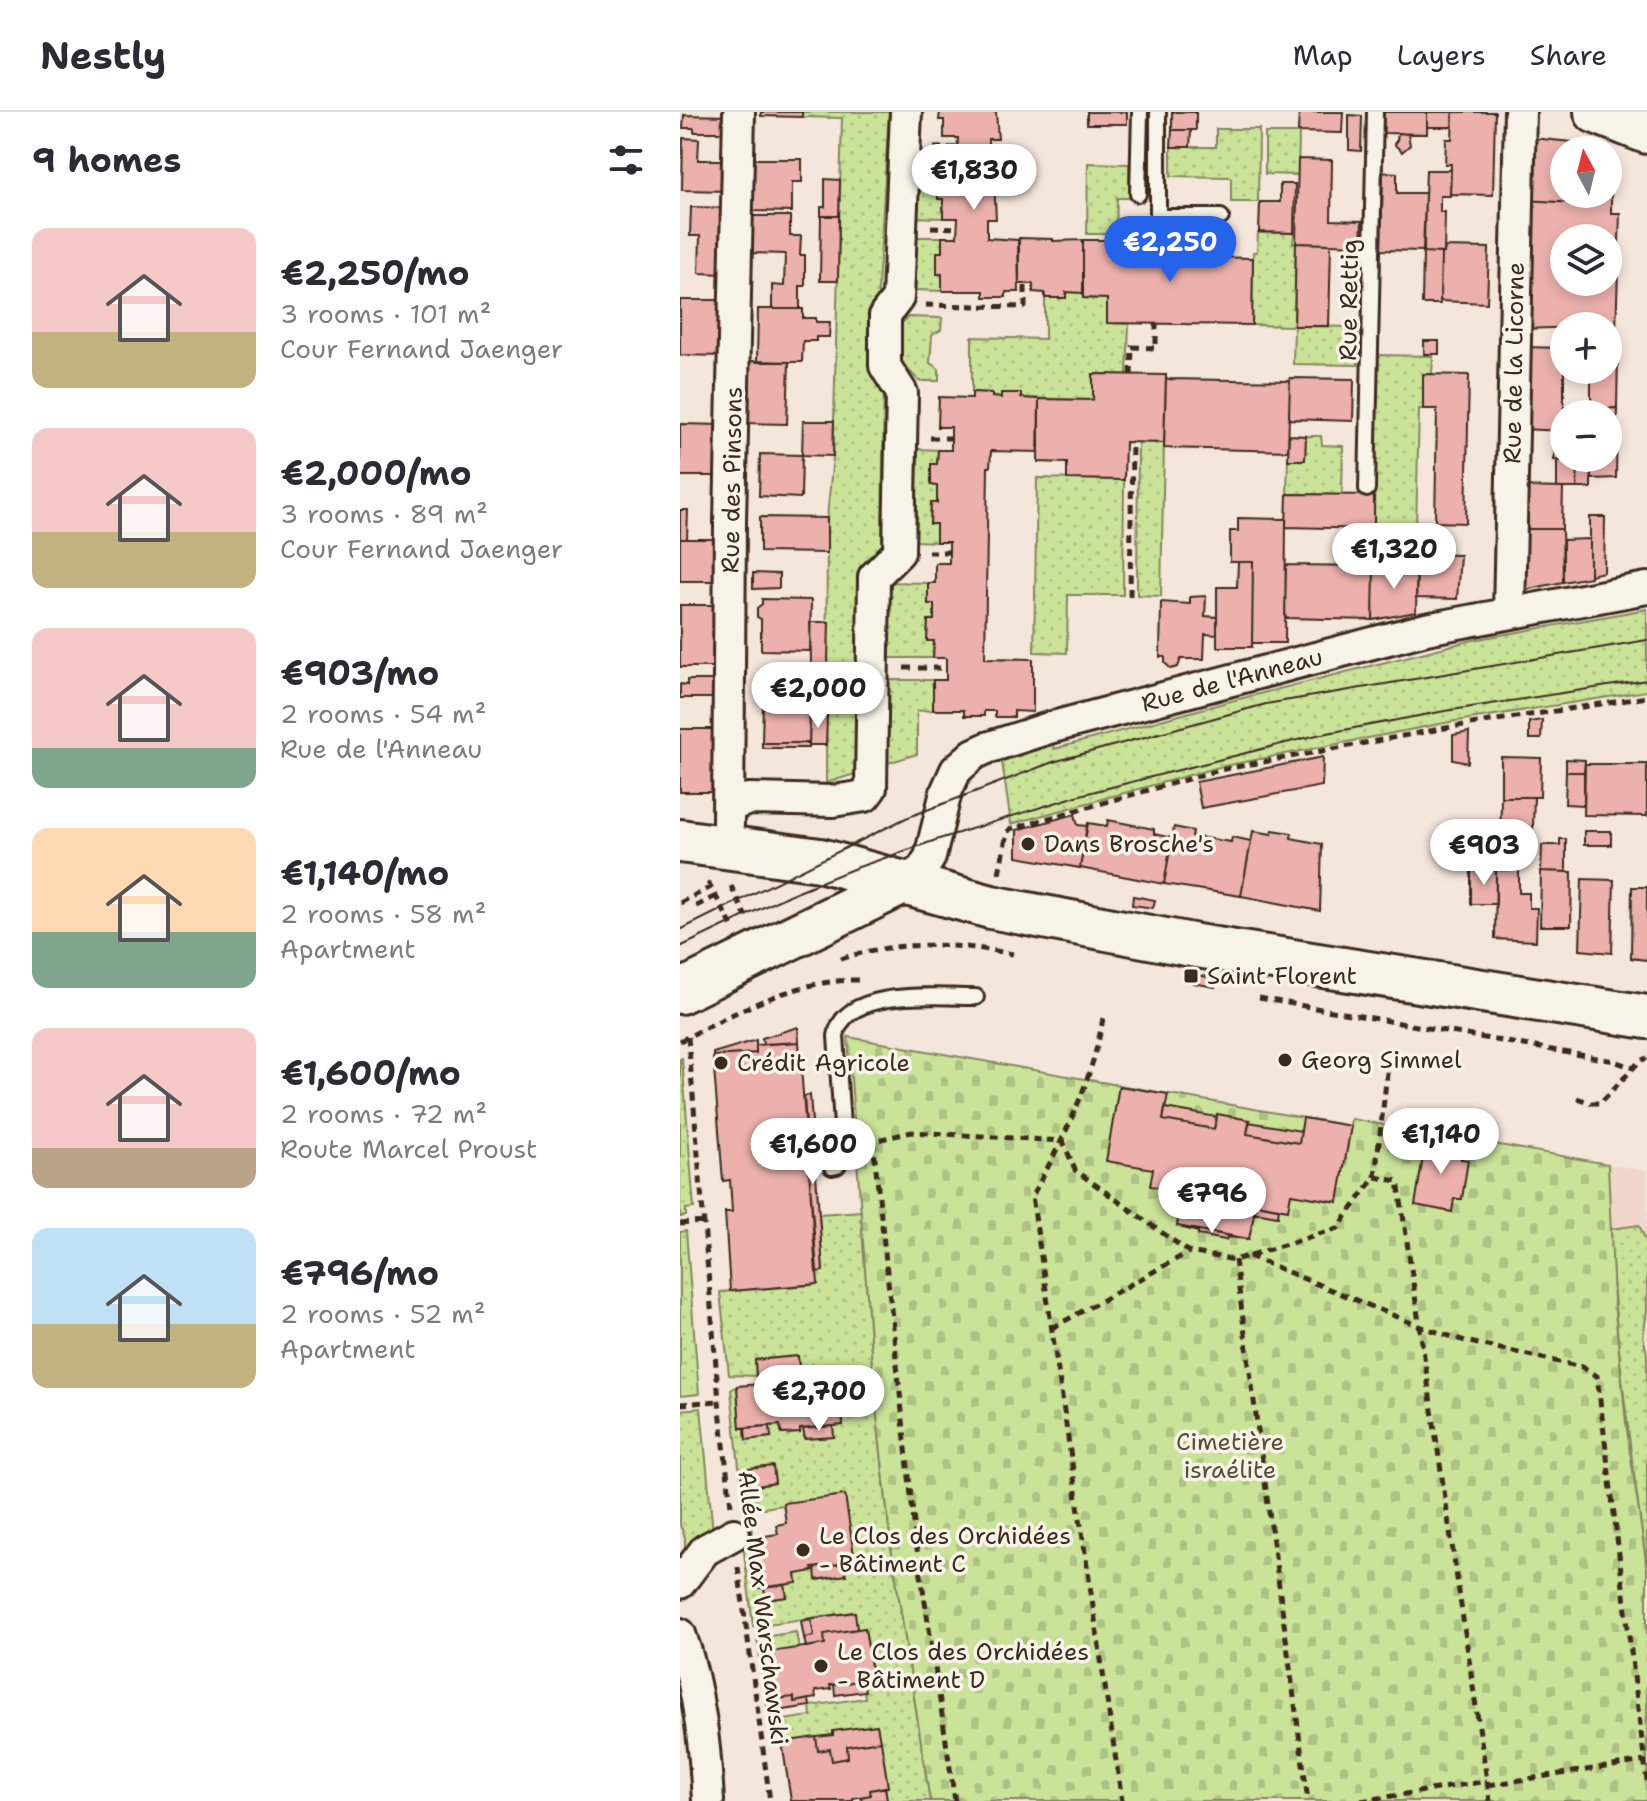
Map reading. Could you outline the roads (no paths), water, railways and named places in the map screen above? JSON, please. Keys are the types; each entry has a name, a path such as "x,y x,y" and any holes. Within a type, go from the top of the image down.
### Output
{"main road":[{"path":"1596,112 1647,132"},
{"path":"680,841 725,870 820,860 991,907 1228,951 1647,1017"},
{"path":"680,992 901,884"}],"street":[{"name":"Rue des Pinsons","path":"725,870 729,806 730,522 739,112"},
{"path":"729,806 749,799 833,801 865,796 871,788 874,577 899,552 902,393 885,366 885,315 898,298 906,112"},
{"name":"Rue de la Licorne","path":"1509,613 1520,112"},
{"name":"Rue de l'Anneau","path":"901,884 922,870 930,857 951,780 956,770 974,754 1075,721 1426,629 1647,588"},
{"path":"680,1583 705,1550 734,1534"},
{"path":"680,1634 692,1680 706,1767 708,1801"}],"lane":[{"path":"1138,194 1140,112"},
{"path":"1158,112 1158,217 1221,217"},
{"name":"Rue Rettig","path":"1367,489 1375,112"},
{"path":"832,1167 837,1166 844,1155 836,1036 837,1025 845,1015 859,1006 877,1001 976,997"}],"tram line":[{"path":"680,930 906,818 1053,762 1266,704 1647,640"},
{"path":"680,947 791,894 853,869 1080,795 1317,735 1445,711 1647,680"}],"place":[{"name":"Dans Brosche's","path":"1028,844"},
{"name":"Saint Florent","path":"1191,976"},
{"name":"Georg Simmel","path":"1285,1060"},
{"name":"Crédit Agricole","path":"721,1063"},
{"name":"Le Clos des Orchidées - Bâtiment C","path":"803,1550"},
{"name":"Le Clos des Orchidées - Bâtiment D","path":"821,1666"}],"park label":[{"name":"Cimetière israélite","path":"1230,1456"}]}
